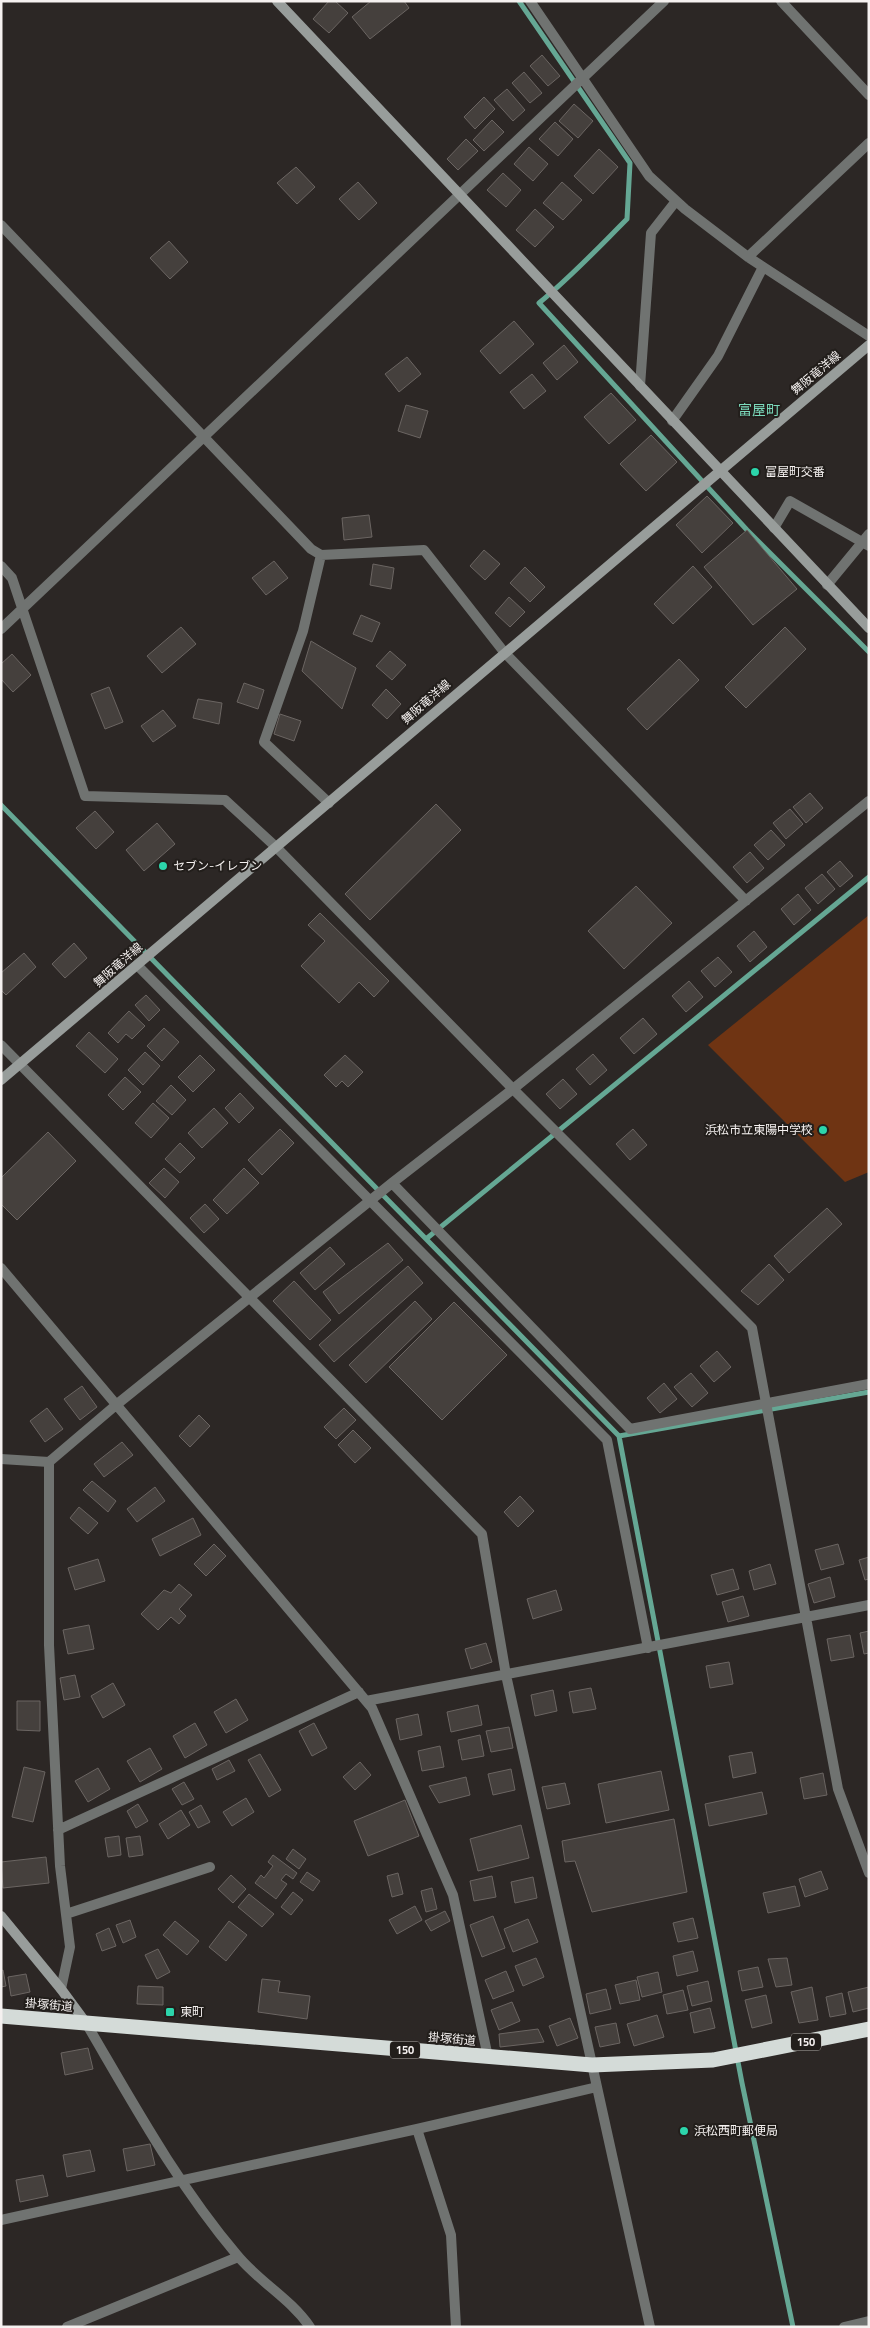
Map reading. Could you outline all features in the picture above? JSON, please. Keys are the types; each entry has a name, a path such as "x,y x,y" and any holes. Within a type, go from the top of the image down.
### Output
{"highway":[{"name":"掛塚街道","path":"1,2016 592,2065 725,2058 869,2029"}],"main road":[{"path":"280,2 719,471 869,628"},
{"name":"舞阪竜洋線","path":"1,1080 329,803 504,652 869,345"},
{"path":"1,1916 61,1989 86,2024"}],"street":[{"path":"530,1 649,176 676,201 748,257 869,336"},
{"path":"1,629 664,1"},
{"path":"781,1 869,94"},
{"path":"748,257 869,143"},
{"path":"640,386 651,232 676,201"},
{"path":"1,225 311,549 321,555 424,550 504,652 746,901"},
{"path":"672,421 718,356 763,267"},
{"path":"774,528 790,501 866,545"},
{"path":"827,585 866,545 869,534"},
{"path":"321,555 303,631 264,742 329,803"},
{"path":"1,566 12,578 85,796 225,800 276,847 513,1090 752,1328 838,1789 869,1873"},
{"path":"1,1458 49,1462 116,1405 392,1183 513,1090 869,800"},
{"path":"136,966 607,1440 648,1648"},
{"path":"1,1046 482,1534 506,1676 650,2327"},
{"path":"392,1183 630,1429 869,1384"},
{"path":"1,1268 372,1708 453,1895 488,2057"},
{"path":"49,1462 49,1645 58,1830 70,1947 61,1989"},
{"path":"366,1701 506,1676 869,1605"},
{"path":"58,1830 359,1692"},
{"path":"66,1914 210,1867"},
{"path":"86,2024 179,2180 238,2257 301,2313 310,2327"},
{"path":"1,2220 417,2129 597,2087"},
{"path":"417,2129 451,2235 456,2327"},
{"path":"67,2327 238,2257"},
{"path":"844,2327 869,2321"}],"shaded area":[{"name":"浜松市立東陽中学校","path":"869,915 869,1172 845,1182 708,1045"}],"building":[{"path":"329,1 335,1 348,13 329,33 313,19"},
{"path":"371,1 404,1 409,8 370,39 352,17"},
{"path":"542,55 560,76 548,86 530,66"},
{"path":"524,72 542,93 530,103 512,83"},
{"path":"507,89 525,110 513,121 494,100"},
{"path":"484,97 495,109 475,129 464,117"},
{"path":"574,104 593,121 578,138 559,121"},
{"path":"492,120 504,132 484,151 473,140"},
{"path":"555,122 573,139 558,156 539,139"},
{"path":"466,139 478,151 458,170 447,159"},
{"path":"529,147 548,164 533,181 514,164"},
{"path":"599,149 618,167 593,194 574,176"},
{"path":"296,167 315,187 297,204 277,183"},
{"path":"503,173 521,190 506,207 487,190"},
{"path":"358,182 377,203 359,220 339,199"},
{"path":"562,182 582,200 563,220 543,203"},
{"path":"535,209 554,227 535,247 516,230"},
{"path":"169,241 188,262 170,279 150,258"},
{"path":"514,321 534,344 500,374 480,351"},
{"path":"564,345 578,362 557,380 543,363"},
{"path":"407,357 421,374 399,392 385,374"},
{"path":"532,374 546,391 524,409 510,392"},
{"path":"611,393 636,420 609,444 584,417"},
{"path":"406,405 428,411 420,438 398,431"},
{"path":"651,435 677,462 646,491 620,464"},
{"path":"707,496 733,523 702,553 676,525"},
{"path":"369,515 372,537 344,540 342,518"},
{"path":"747,530 797,589 753,625 704,567"},
{"path":"484,550 500,564 485,580 470,566"},
{"path":"274,561 288,578 266,595 252,578"},
{"path":"373,564 394,568 391,589 370,585"},
{"path":"693,566 712,587 673,624 654,604"},
{"path":"525,567 545,587 530,602 510,583"},
{"path":"509,597 525,612 510,627 495,613"},
{"path":"361,615 380,623 372,642 353,634"},
{"path":"181,627 196,644 162,673 147,656"},
{"path":"785,627 806,649 746,708 725,687"},
{"path":"311,641 356,668 342,709 302,671"},
{"path":"390,651 406,665 392,680 376,666"},
{"path":"12,654 31,675 13,692 1,679 1,664"},
{"path":"679,659 699,680 647,730 627,709"},
{"path":"244,683 264,690 258,709 237,702"},
{"path":"109,687 123,722 105,729 91,694"},
{"path":"386,689 401,704 387,719 372,705"},
{"path":"198,699 222,703 219,724 193,718"},
{"path":"163,710 176,726 153,742 141,726"},
{"path":"280,714 301,721 294,741 274,734"},
{"path":"810,793 823,808 806,823 793,807"},
{"path":"436,804 461,830 370,920 345,894"},
{"path":"790,809 803,824 786,839 773,823"},
{"path":"95,811 114,832 96,849 76,828"},
{"path":"157,823 175,844 144,871 126,850"},
{"path":"771,830 785,845 768,860 754,845"},
{"path":"750,852 764,868 747,883 733,867"},
{"path":"840,861 853,876 840,887 827,872"},
{"path":"822,874 835,889 818,904 805,888"},
{"path":"636,886 672,923 624,969 588,931"},
{"path":"798,894 811,910 794,925 781,909"},
{"path":"320,913 389,981 374,997 359,982 339,1003 301,966 325,941 308,925"},
{"path":"754,931 767,947 750,962 737,946"},
{"path":"74,943 87,958 65,978 52,964"},
{"path":"24,953 36,967 6,995 1,990 1,973"},
{"path":"718,957 732,972 715,987 701,971"},
{"path":"689,981 703,997 686,1012 672,996"},
{"path":"146,995 160,1010 149,1021 135,1005"},
{"path":"129,1011 145,1026 132,1039 126,1034 118,1043 108,1033"},
{"path":"643,1018 657,1034 634,1054 620,1038"},
{"path":"164,1028 179,1042 162,1061 147,1046"},
{"path":"89,1032 118,1059 105,1073 76,1046"},
{"path":"145,1052 160,1066 143,1085 128,1070"},
{"path":"593,1054 607,1070 590,1085 576,1069"},
{"path":"200,1055 215,1070 193,1092 178,1077"},
{"path":"345,1055 363,1072 348,1087 342,1081 336,1087 324,1075"},
{"path":"125,1077 141,1092 123,1110 108,1095"},
{"path":"563,1079 577,1094 560,1109 546,1094"},
{"path":"171,1085 186,1100 172,1115 156,1101"},
{"path":"240,1093 254,1108 239,1123 225,1108"},
{"path":"153,1103 169,1118 151,1138 135,1123"},
{"path":"214,1108 228,1123 202,1148 188,1133"},
{"path":"280,1129 294,1143 262,1175 248,1160"},
{"path":"633,1129 647,1145 630,1160 616,1144"},
{"path":"48,1132 76,1161 17,1220 1,1204 1,1178"},
{"path":"180,1143 195,1158 180,1173 165,1159"},
{"path":"164,1168 179,1182 165,1198 149,1183"},
{"path":"244,1168 259,1183 227,1214 213,1200"},
{"path":"205,1204 219,1219 204,1233 190,1218"},
{"path":"827,1208 842,1224 789,1273 774,1256"},
{"path":"388,1243 403,1260 339,1314 323,1292"},
{"path":"330,1247 345,1264 315,1290 300,1273"},
{"path":"769,1264 784,1280 758,1305 741,1291"},
{"path":"408,1266 423,1283 334,1362 319,1345"},
{"path":"294,1281 331,1320 310,1340 273,1301"},
{"path":"415,1301 432,1319 366,1383 349,1365"},
{"path":"454,1302 507,1355 442,1420 389,1367"},
{"path":"717,1351 731,1367 714,1382 700,1366"},
{"path":"691,1373 708,1393 692,1407 674,1387"},
{"path":"664,1383 677,1399 660,1413 647,1398"},
{"path":"82,1386 97,1407 80,1420 64,1399"},
{"path":"47,1408 63,1429 45,1442 30,1421"},
{"path":"344,1408 356,1420 336,1439 324,1427"},
{"path":"199,1415 210,1426 190,1447 179,1436"},
{"path":"353,1430 371,1448 355,1463 338,1445"},
{"path":"122,1442 133,1455 104,1477 94,1464"},
{"path":"92,1481 116,1501 108,1512 83,1490"},
{"path":"155,1487 165,1501 137,1522 127,1509"},
{"path":"520,1496 534,1511 518,1527 504,1512"},
{"path":"79,1507 98,1523 88,1534 70,1518"},
{"path":"193,1518 201,1535 160,1556 152,1539"},
{"path":"214,1544 226,1556 206,1576 194,1564"},
{"path":"838,1544 844,1564 821,1570 815,1550"},
{"path":"869,1557 869,1579 865,1580 859,1560"},
{"path":"98,1559 105,1581 75,1590 68,1568"},
{"path":"770,1564 776,1584 754,1590 749,1571"},
{"path":"733,1569 739,1589 717,1595 711,1575"},
{"path":"830,1577 835,1597 814,1603 808,1584"},
{"path":"179,1584 192,1595 179,1609 186,1616 179,1624 171,1617 158,1630 141,1614 164,1590 171,1593"},
{"path":"556,1590 562,1610 533,1619 527,1599"},
{"path":"743,1596 749,1616 728,1622 722,1602"},
{"path":"89,1625 94,1649 68,1654 63,1630"},
{"path":"869,1631 869,1653 864,1654 860,1633"},
{"path":"850,1635 854,1657 831,1661 827,1639"},
{"path":"486,1643 492,1662 471,1669 465,1649"},
{"path":"729,1662 733,1684 710,1688 706,1666"},
{"path":"75,1675 80,1697 64,1700 60,1678"},
{"path":"113,1683 125,1705 103,1718 91,1696"},
{"path":"591,1688 596,1709 573,1713 569,1692"},
{"path":"553,1690 557,1711 535,1716 531,1695"},
{"path":"236,1699 248,1720 226,1733 214,1712"},
{"path":"17,1701 40,1701 40,1731 17,1730"},
{"path":"478,1705 482,1725 451,1732 447,1712"},
{"path":"418,1714 422,1735 400,1740 396,1719"},
{"path":"195,1723 207,1745 185,1758 173,1736"},
{"path":"314,1723 327,1748 312,1756 299,1731"},
{"path":"509,1727 513,1748 491,1752 486,1731"},
{"path":"480,1735 484,1756 462,1760 458,1740"},
{"path":"440,1746 444,1767 422,1771 418,1751"},
{"path":"150,1748 162,1769 140,1782 127,1761"},
{"path":"752,1752 756,1773 733,1778 729,1756"},
{"path":"260,1754 281,1790 269,1797 248,1760"},
{"path":"229,1760 235,1771 217,1780 212,1769"},
{"path":"360,1762 371,1775 355,1790 343,1777"},
{"path":"24,1767 45,1772 33,1822 12,1817"},
{"path":"98,1768 110,1789 88,1802 75,1781"},
{"path":"511,1769 515,1790 493,1795 488,1774"},
{"path":"661,1771 669,1810 606,1823 598,1784"},
{"path":"823,1773 827,1795 804,1799 800,1778"},
{"path":"466,1777 470,1795 439,1803 429,1786"},
{"path":"184,1782 194,1799 182,1805 172,1789"},
{"path":"565,1783 570,1804 547,1809 542,1787"},
{"path":"762,1792 767,1814 709,1826 705,1804"},
{"path":"246,1798 254,1812 232,1826 223,1812"},
{"path":"405,1800 419,1836 368,1856 354,1821"},
{"path":"138,1804 148,1821 136,1828 127,1811"},
{"path":"201,1805 210,1822 198,1828 189,1812"},
{"path":"181,1810 190,1825 168,1839 159,1824"},
{"path":"674,1819 687,1892 592,1912 575,1861 565,1862 562,1841"},
{"path":"521,1825 529,1858 478,1871 470,1839"},
{"path":"119,1836 121,1855 108,1857 105,1838"},
{"path":"140,1836 143,1855 129,1857 126,1838"},
{"path":"293,1849 306,1859 299,1869 286,1859"},
{"path":"273,1855 297,1873 293,1879 286,1874 281,1880 287,1884 276,1899 255,1883 261,1875 264,1878 273,1866 268,1862"},
{"path":"46,1857 49,1883 3,1888 1,1862"},
{"path":"821,1871 828,1889 805,1897 799,1879"},
{"path":"307,1872 320,1881 313,1891 300,1882"},
{"path":"398,1873 403,1894 392,1897 387,1876"},
{"path":"231,1875 246,1889 233,1903 218,1889"},
{"path":"492,1876 496,1897 474,1901 470,1881"},
{"path":"533,1877 537,1898 515,1903 511,1882"},
{"path":"795,1886 800,1906 768,1913 763,1893"},
{"path":"432,1888 437,1909 426,1912 421,1891"},
{"path":"293,1892 303,1900 291,1915 281,1907"},
{"path":"249,1894 274,1914 262,1927 238,1907"},
{"path":"415,1906 422,1920 397,1934 389,1920"},
{"path":"445,1911 450,1921 431,1931 425,1921"},
{"path":"493,1916 505,1948 482,1957 470,1925"},
{"path":"693,1918 698,1938 678,1942 673,1923"},
{"path":"528,1919 538,1942 513,1952 504,1929"},
{"path":"130,1920 136,1937 123,1943 116,1925"},
{"path":"175,1921 199,1941 187,1955 163,1935"},
{"path":"229,1921 247,1935 226,1961 209,1947"},
{"path":"109,1928 116,1946 102,1951 96,1934"},
{"path":"158,1949 170,1972 157,1979 145,1955"},
{"path":"693,1951 698,1971 677,1976 673,1956"},
{"path":"536,1958 544,1977 523,1986 515,1966"},
{"path":"787,1958 792,1985 776,1987 768,1959"},
{"path":"758,1967 763,1987 742,1991 738,1971"},
{"path":"3,1970 6,1986 1,1987 1,1971"},
{"path":"506,1971 514,1991 493,1999 485,1980"},
{"path":"658,1972 662,1992 642,1997 637,1977"},
{"path":"26,1974 30,1992 11,1996 8,1977"},
{"path":"262,1979 280,1981 278,1992 310,1996 307,2019 258,2012"},
{"path":"636,1980 640,2000 620,2004 615,1985"},
{"path":"708,1981 712,2001 692,2006 687,1986"},
{"path":"138,1986 163,1987 163,2005 137,2004"},
{"path":"812,1987 818,2020 799,2023 791,1992"},
{"path":"869,1987 869,2008 853,2012 848,1992"},
{"path":"606,1989 611,2009 590,2014 586,1994"},
{"path":"683,1990 688,2010 667,2014 663,1995"},
{"path":"842,1993 846,2014 830,2017 826,1997"},
{"path":"766,1995 772,2023 752,2028 745,2000"},
{"path":"512,2002 520,2021 499,2030 491,2010"},
{"path":"710,2008 715,2028 694,2033 690,2013"},
{"path":"657,2015 664,2037 634,2046 627,2024"},
{"path":"570,2018 578,2038 557,2046 549,2026"},
{"path":"616,2023 620,2043 600,2047 595,2027"},
{"path":"538,2029 544,2042 500,2047 499,2034"},
{"path":"88,2048 93,2069 65,2075 61,2053"},
{"path":"150,2144 155,2165 127,2171 123,2149"},
{"path":"90,2150 95,2171 67,2177 63,2155"},
{"path":"43,2175 48,2196 20,2202 16,2180"}],"waterway":[{"path":"519,1 630,163 627,219 573,273 539,303 747,530 869,652"},
{"path":"1,805 619,1436 742,2083 793,2327"},
{"path":"426,1239 869,877"},
{"path":"619,1436 869,1392"}],"place":[{"name":"富屋町交番","path":"755,472"},
{"name":"セブン-イレブン","path":"163,866"},
{"name":"浜松市立東陽中学校","path":"823,1130"},
{"name":"東町","path":"170,2012"},
{"name":"浜松西町郵便局","path":"684,2131"}],"district":[{"name":"富屋町","path":"759,410"}]}
